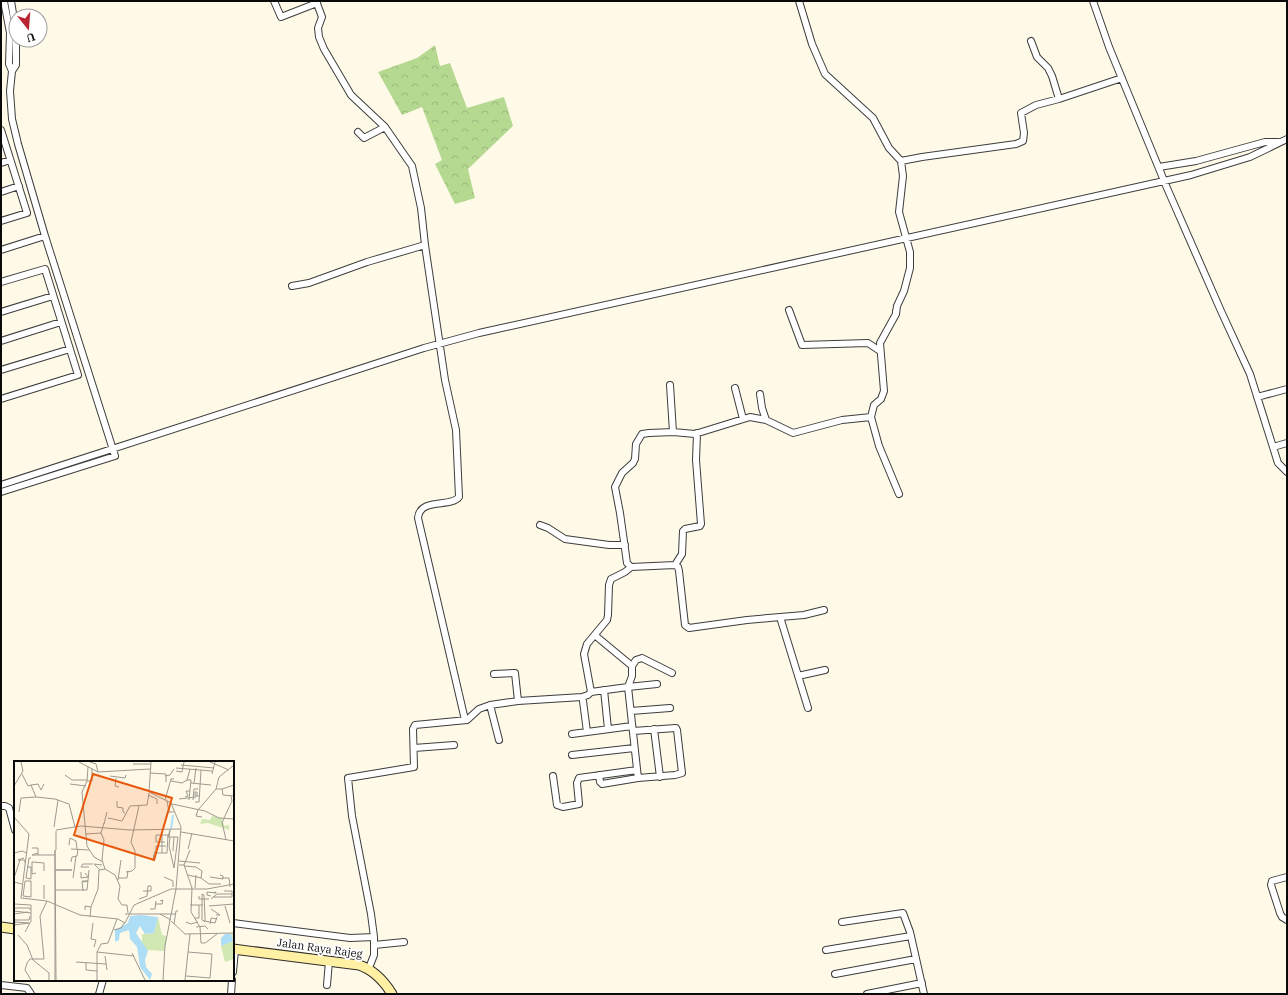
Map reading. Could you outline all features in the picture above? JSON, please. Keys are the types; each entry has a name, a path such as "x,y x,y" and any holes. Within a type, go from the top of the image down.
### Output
{"main road":[{"path":"1,927 14,929"},
{"name":"Jalan Raya Rajeg","path":"234,950 359,965 369,968 383,982 392,994"}],"street":[{"path":"4,1 10,33 9,64 12,71"},
{"path":"274,1 281,17 317,2 322,17 318,28 319,37 324,49 351,95 385,127 412,166 420,208 445,380 456,430 459,498 455,501 438,503 427,507 421,511 418,518 465,720"},
{"path":"799,1 812,44 825,74 873,118 889,148 901,161 903,176 899,212 910,252 910,268 904,291 897,306 896,314 880,343 884,391 881,399 874,405 872,417 879,446 899,494"},
{"path":"1093,1 1109,47 1164,180 1220,311 1242,354 1250,374 1278,463 1287,472"},
{"path":"1031,41 1037,57 1048,68 1052,76 1059,99"},
{"path":"1,492 115,456 45,236 18,144 12,119 10,91 12,71 16,65 17,48"},
{"path":"10,52 17,51"},
{"path":"901,161 1016,144 1023,141 1024,133 1020,113 1036,105 1122,78"},
{"path":"358,132 364,138 385,127"},
{"path":"1,133 27,213 1,221"},
{"path":"1159,167 1196,161 1265,142 1285,140"},
{"path":"1,484 440,344 479,333 1164,180 1222,166 1250,157 1285,140"},
{"path":"1,163 10,160"},
{"path":"1,192 19,186"},
{"path":"1,250 45,236"},
{"path":"292,286 309,283 367,262 425,245"},
{"path":"1,282 44,268 78,375 1,399"},
{"path":"1,312 53,296"},
{"path":"790,310 802,345 868,343 880,352"},
{"path":"1,341 61,322"},
{"path":"1,370 70,349"},
{"path":"670,385 673,432"},
{"path":"735,388 743,419"},
{"path":"1256,397 1287,389"},
{"path":"760,394 766,420"},
{"path":"631,567 627,563 615,488 622,473 633,463 635,459 636,444 642,434 673,432 697,434 750,418 766,420 793,433 842,420 872,417"},
{"path":"674,565 682,554 683,531 685,529 700,526 701,524 696,460 697,434"},
{"path":"1273,447 1287,443"},
{"path":"540,525 552,530 565,539 609,545 625,545"},
{"path":"591,692 584,654 587,644 607,620 609,585 611,580 626,572 631,567 674,565 678,567 685,625 689,628 747,620 804,615 824,610"},
{"path":"780,617 808,708"},
{"path":"597,637 632,666"},
{"path":"638,778 628,687 632,676 632,666 636,660 642,658 672,672"},
{"path":"798,676 825,670"},
{"path":"494,674 515,673 518,701"},
{"path":"369,968 374,955 374,937 352,816 348,778 414,767 413,729 415,725 465,720 470,718 480,709 490,705 518,701 582,697 588,696 591,692 657,684"},
{"path":"604,690 608,729"},
{"path":"583,701 586,732"},
{"path":"490,705 499,740"},
{"path":"631,711 670,708"},
{"path":"572,734 608,729 654,729 674,727 676,729 682,771 679,774 638,778 602,784 600,782 599,775"},
{"path":"654,729 660,777"},
{"path":"414,748 454,745"},
{"path":"572,755 634,748"},
{"path":"553,776 557,805 563,807 582,803 577,781 579,778 638,770"},
{"path":"1,806 9,808 14,826"},
{"path":"1287,877 1272,881 1271,885 1280,913 1282,917 1287,920"},
{"path":"842,922 903,913 911,936 924,994"},
{"path":"234,923 350,938 374,937"},
{"path":"826,950 911,936"},
{"path":"374,945 404,942"},
{"path":"835,974 916,959"},
{"path":"327,985 329,961"},
{"path":"99,994 103,981"},
{"path":"231,994 232,981"},
{"path":"867,994 922,983"},
{"path":"1,985 27,988 31,994"}],"green space":[{"path":"435,45 440,66 450,63 467,108 504,97 513,126 468,169 475,198 455,204 435,164 442,160 422,107 402,115 378,72 417,58"}]}
